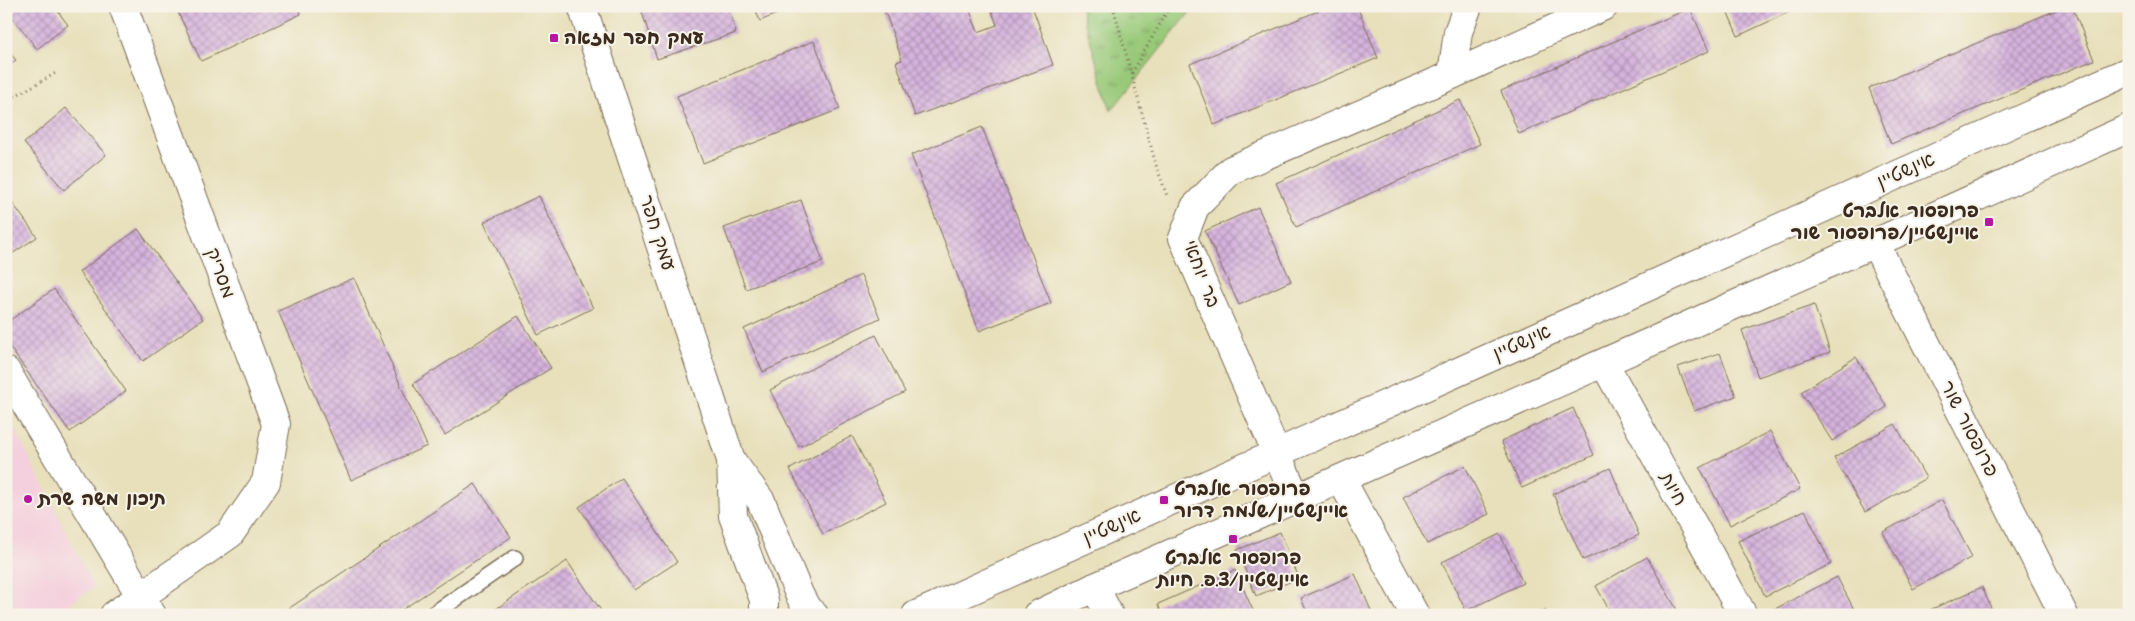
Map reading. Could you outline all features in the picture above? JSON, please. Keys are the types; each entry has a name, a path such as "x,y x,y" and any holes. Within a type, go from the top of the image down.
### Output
{"street":[{"name":"מסריק","path":"123,6 276,424 266,482 230,534 146,606"},
{"name":"עמק חפר","path":"582,6 731,460 733,516 764,600 764,615"},
{"path":"1452,75 1458,32 1468,6"},
{"name":"בר יוחאי","path":"1296,498 1183,238 1195,207 1231,170 1452,75 1604,6"},
{"name":"אינשטיין","path":"916,615 2129,71"},
{"path":"1037,615 1095,587 1875,243 2129,128"},
{"name":"פרופסור שור","path":"1875,243 2064,615"},
{"name":"חיות","path":"1604,363 1743,615"},
{"path":"6,371 146,606 114,615"},
{"name":"עמק חפר","path":"731,460 761,501 799,594 807,608 814,615"},
{"path":"1341,479 1415,615"},
{"path":"1095,587 1109,615"}],"lane":[{"path":"432,615 515,558"}],"path":[{"path":"1114,6 1156,166 1183,238"},
{"path":"1132,74 1170,6"},
{"path":"6,101 56,73"}],"shaded area":[{"name":"תיכון משה שרת","path":"6,411 94,587 54,615 6,615"}],"green space":[{"path":"1080,6 1195,6 1111,111"}],"building":[{"path":"6,6 54,6 68,25 37,49 6,9"},
{"path":"175,6 298,6 301,14 201,61"},
{"path":"640,6 728,6 736,33 657,59"},
{"path":"754,6 796,6 760,21"},
{"path":"883,6 968,6 978,32 997,25 990,6 1032,6 1053,65 915,116 896,62 902,60"},
{"path":"1330,6 1357,6 1378,58 1214,125 1190,64"},
{"path":"1725,6 1802,6 1738,36"},
{"path":"2066,6 2072,6 2094,60 1891,144 1869,88"},
{"path":"1690,8 1709,51 1519,134 1501,91"},
{"path":"814,41 840,109 703,163 677,96"},
{"path":"6,49 16,60 6,68"},
{"path":"1460,100 1480,144 1296,227 1276,183"},
{"path":"66,108 106,155 64,190 24,143"},
{"path":"982,127 1051,303 979,331 911,155"},
{"path":"6,194 37,237 6,258"},
{"path":"539,196 593,308 538,335 484,222"},
{"path":"801,200 823,262 746,289 724,228"},
{"path":"1258,207 1291,281 1239,305 1205,231"},
{"path":"138,229 203,319 143,361 79,272"},
{"path":"861,275 880,318 763,372 744,329"},
{"path":"354,278 427,446 351,480 278,311"},
{"path":"54,289 126,391 70,432 6,342 6,323"},
{"path":"1814,305 1830,352 1758,377 1742,330"},
{"path":"518,316 551,368 445,435 413,384"},
{"path":"876,335 905,392 799,447 770,390"},
{"path":"1720,353 1736,396 1694,411 1678,367"},
{"path":"1856,357 1887,407 1832,441 1801,392"},
{"path":"1573,408 1594,455 1522,488 1501,441"},
{"path":"1895,424 1926,478 1865,512 1834,458"},
{"path":"1770,431 1800,489 1730,525 1700,468"},
{"path":"852,436 886,502 823,534 790,469"},
{"path":"1465,466 1489,514 1427,544 1403,497"},
{"path":"1610,468 1639,535 1583,560 1553,494"},
{"path":"622,478 677,562 634,590 579,507"},
{"path":"475,484 511,537 394,615 279,615"},
{"path":"1942,500 1972,557 1913,589 1883,532"},
{"path":"1805,510 1831,564 1765,596 1738,541"},
{"path":"1280,532 1299,578 1256,596 1237,550"},
{"path":"1500,534 1523,583 1466,611 1442,562"},
{"path":"1647,557 1677,610 1669,615 1612,615 1596,586"},
{"path":"567,561 604,615 487,615"},
{"path":"1235,570 1255,615 1162,615 1158,604"},
{"path":"1355,574 1373,615 1308,615 1301,598"},
{"path":"1837,577 1857,615 1773,615 1771,611"},
{"path":"1982,587 1994,615 1927,615 1925,612"},
{"path":"1545,610 1547,615 1534,615"}],"place":[{"name":"עמק חפר מזאה","path":"554,38"},
{"name":"פרופסור אלברט איינשטיין/פרופסור שור","path":"1989,222"},
{"name":"תיכון משה שרת","path":"28,499"},
{"name":"פרופסור אלברט איינשטיין/שלמה דרור","path":"1164,500"},
{"name":"פרופסור אלברט איינשטיין/צ.פ. חיות","path":"1233,539"}]}
